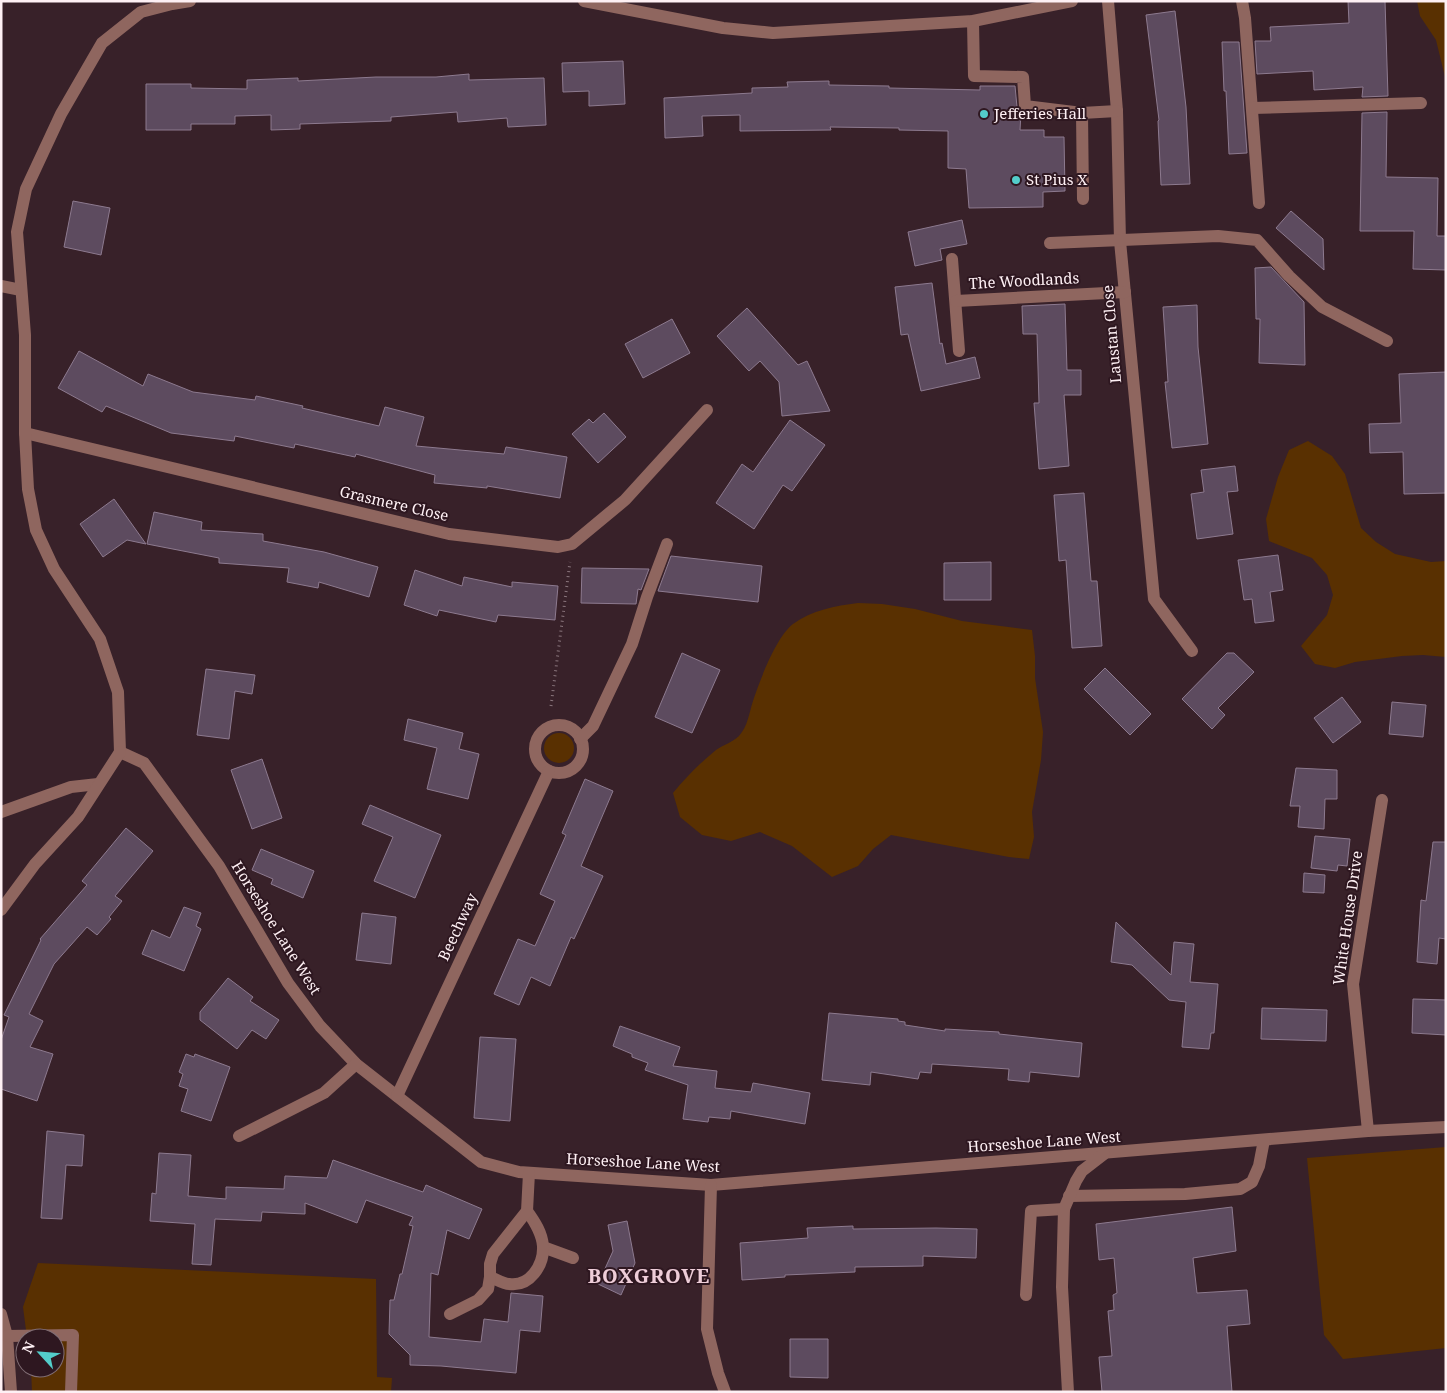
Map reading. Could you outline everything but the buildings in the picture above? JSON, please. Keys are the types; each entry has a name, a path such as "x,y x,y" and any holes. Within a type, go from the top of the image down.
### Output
{"street":[{"path":"1,910 35,864 78,817 120,752 118,692 100,639 54,569 36,530 28,489 25,433 25,334 17,232 26,189 61,114 102,43 141,12 190,1"},
{"path":"584,1 723,28 773,33 972,21 1072,1"},
{"name":"Laustan Close","path":"1108,1 1117,111 1120,241 1154,600 1192,651"},
{"path":"1242,1 1245,18 1259,203"},
{"path":"972,21 974,76 1023,77 1025,106 1082,113 1117,111"},
{"path":"1252,108 1421,103"},
{"path":"1082,113 1084,199"},
{"path":"1050,243 1218,236 1257,240 1289,276 1322,307 1387,341"},
{"name":"The Woodlands","path":"952,259 960,351"},
{"path":"1,286 21,290"},
{"name":"The Woodlands","path":"956,301 1125,292"},
{"path":"572,544 625,500 707,410"},
{"name":"Grasmere Close","path":"25,433 449,534 558,547 572,544"},
{"path":"580,739 593,726 632,644 667,544"},
{"path":"553,726 562,726 575,732 580,739 582,752 577,765 562,773 548,771 541,765 535,752 538,738 544,730 553,726"},
{"name":"Horseshoe Lane West","path":"120,752 144,763 219,866 288,983 320,1026 356,1064 481,1162 518,1172 711,1185 1368,1131 1446,1128"},
{"name":"Beechway","path":"397,1096 548,771"},
{"path":"1,812 71,788 98,784"},
{"name":"White House Drive","path":"1368,1131 1353,984 1382,800"},
{"path":"239,1136 324,1093 356,1064"},
{"path":"1068,1196 1185,1194 1240,1189 1252,1182 1259,1166 1264,1140"},
{"path":"1068,1392 1062,1287 1064,1209 1068,1196 1082,1171 1104,1154"},
{"path":"450,1314 478,1300 488,1289 490,1264 494,1254 527,1211 528,1173"},
{"path":"711,1185 707,1329 718,1373 725,1392"},
{"path":"1026,1295 1031,1211 1064,1209"},
{"path":"490,1277 509,1285 532,1278 538,1268 543,1247 538,1226 527,1211"},
{"path":"543,1247 573,1258"},
{"path":"1,1314 7,1336 11,1392"},
{"path":"7,1336 72,1335 70,1392"}],"path":[{"path":"551,706 572,544"}],"shaded area":[{"path":"1417,1 1446,1 1446,81 1436,40 1420,16"},
{"path":"1308,441 1332,456 1345,474 1361,528 1376,542 1395,554 1431,562 1446,561 1446,657 1402,656 1355,662 1335,668 1315,664 1301,646 1327,615 1333,595 1327,575 1312,558 1269,541 1266,519 1278,477 1289,450"},
{"path":"858,603 882,604 915,609 962,621 1032,630 1035,678 1043,732 1041,760 1032,812 1034,837 1029,859 891,835 873,849 858,866 832,877 792,846 760,832 731,841 702,835 680,817 673,793 704,760 716,750 737,738 742,732 764,671 787,630 808,615 832,607"},
{"path":"559,733 570,737 574,748 570,759 559,763 548,759 544,748 548,737"},
{"path":"1446,1147 1446,1348 1343,1359 1324,1335 1307,1158"},
{"path":"38,1263 376,1279 377,1377 392,1378 391,1392 32,1392 31,1378 65,1378 65,1328 26,1328 23,1307"}],"place":[{"name":"Jefferies Hall","path":"984,114"},
{"name":"St Pius X","path":"1016,180"}],"district":[{"name":"BOXGROVE","path":"649,1276"}]}
